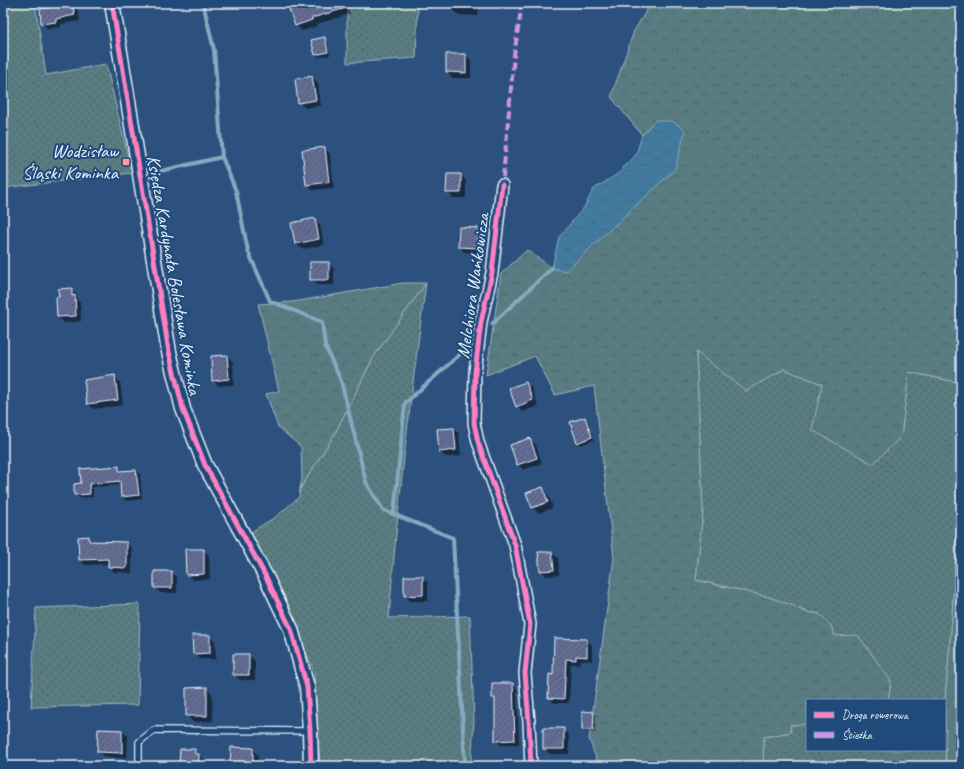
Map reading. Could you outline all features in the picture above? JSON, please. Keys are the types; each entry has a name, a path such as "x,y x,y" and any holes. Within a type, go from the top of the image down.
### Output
{"street":[{"name":"Księdza Kardynała Bolesława Kominka","path":"112,3 169,352 183,409 205,465 266,577 291,629 307,687 311,766"},
{"name":"Melchiora Wańkowicza","path":"502,185 492,273 481,322 475,372 474,423 478,442 515,545 530,624 525,673 530,722 530,766"}],"lane":[{"path":"139,766 139,742 154,730 310,731"}],"green space":[{"path":"3,3 35,3 46,75 106,64 132,173 3,188"},
{"path":"347,3 418,3 416,58 347,63"},
{"path":"651,3 961,3 961,383 909,372 901,437 873,464 812,430 822,384 784,369 746,391 696,352 703,511 696,580 769,597 806,612 820,614 831,626 835,636 858,635 891,681 888,699 806,699 806,724 790,725 791,732 764,737 763,766 599,766 589,739 614,558 594,386 555,395 535,356 486,375 501,274 527,250 552,268 566,271 675,168 655,120 642,135 611,97 634,31"},
{"path":"403,283 426,283 374,356 334,435 300,489 302,479 301,447 278,427 266,394 279,391 258,304 293,302"},
{"path":"426,283 405,450 389,618 470,616 474,720 471,766 320,766 314,672 281,591 251,532 277,516 299,497 300,489 334,435 374,356"},
{"path":"696,351 746,391 784,369 822,384 901,437 909,372 961,383 957,542 945,699 888,699 891,681 835,636 831,626 820,614 806,612 769,597 696,580 703,511"},
{"path":"961,456 961,766 946,766 945,699 952,619"},
{"path":"140,604 138,705 31,707 36,608"},
{"path":"806,724 806,751 945,751 946,766 763,766 764,737 790,732 790,725"}],"water":[{"path":"655,120 675,122 685,131 675,169 566,271 552,268 559,237 583,209 594,189 616,175 636,155 642,135"}],"building":[{"path":"54,3 72,3 75,15 56,19 56,22 41,24 40,9 54,7"},
{"path":"297,3 353,3 353,6 312,18 312,20 295,26 288,6"},
{"path":"325,37 328,52 315,55 311,40"},
{"path":"446,54 466,54 466,73 446,72"},
{"path":"312,76 316,100 298,103 295,79"},
{"path":"325,147 329,182 306,185 302,150"},
{"path":"447,174 461,174 461,193 446,193"},
{"path":"315,218 319,239 295,244 291,223"},
{"path":"459,227 478,228 477,248 458,247"},
{"path":"310,262 329,262 329,280 310,280"},
{"path":"72,288 72,296 75,295 76,316 57,317 56,297 59,297 58,289"},
{"path":"227,355 229,379 212,381 211,356"},
{"path":"115,375 118,400 87,404 84,380"},
{"path":"526,382 533,400 516,407 509,388"},
{"path":"585,417 592,437 577,443 570,422"},
{"path":"454,428 456,450 439,452 437,429"},
{"path":"530,438 537,458 517,465 510,445"},
{"path":"119,466 119,471 136,470 139,495 121,497 120,481 89,484 90,494 74,495 74,484 81,483 80,469"},
{"path":"543,487 548,502 532,508 526,493"},
{"path":"89,536 89,541 127,542 127,568 108,567 108,559 79,560 78,537"},
{"path":"185,549 204,549 204,574 186,575"},
{"path":"538,552 552,552 554,570 540,571"},
{"path":"154,571 172,571 172,588 154,588"},
{"path":"404,576 423,576 423,595 404,596"},
{"path":"192,635 210,635 210,653 193,654"},
{"path":"554,638 587,639 587,657 576,656 576,660 566,659 564,699 548,698 549,674 553,675"},
{"path":"233,654 249,654 249,675 233,675"},
{"path":"492,683 513,683 515,740 495,741 495,698 492,698"},
{"path":"207,687 207,716 186,716 186,688"},
{"path":"582,711 594,712 593,730 582,730"},
{"path":"543,728 564,728 564,749 543,749"},
{"path":"98,729 122,730 122,753 97,752"},
{"path":"231,747 253,748 253,766 230,766"},
{"path":"180,749 195,749 195,754 199,754 199,766 179,766"}],"waterway":[{"path":"203,3 214,50 222,157 236,191 248,251 270,301 322,322 325,346 341,381 366,482 383,510 453,538 465,766"},
{"path":"156,172 222,157"},
{"path":"492,324 552,268"},
{"path":"394,514 405,403 467,348"}],"marked path":[{"path":"502,189 514,55 522,3"}],"cycle path":[{"path":"112,3 169,352 183,409 205,465 266,577 291,629 307,687 311,766"},
{"path":"502,185 492,273 481,322 475,372 474,423 478,442 515,545 530,624 525,673 531,766"}],"place":[{"name":"Wodzisław Śląski Kominka","path":"126,162"}]}
